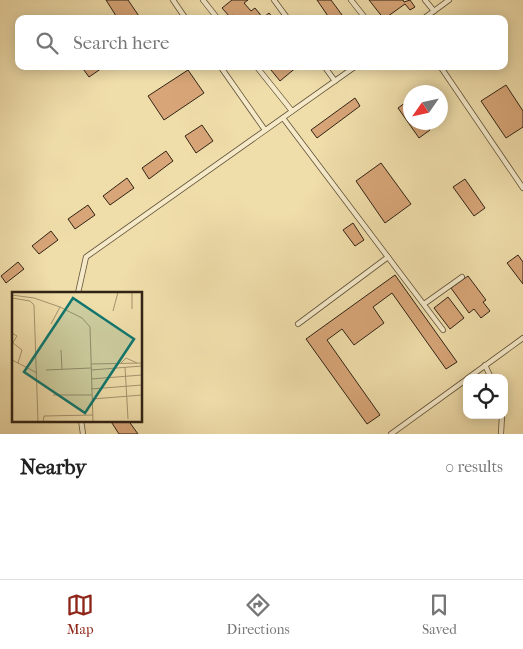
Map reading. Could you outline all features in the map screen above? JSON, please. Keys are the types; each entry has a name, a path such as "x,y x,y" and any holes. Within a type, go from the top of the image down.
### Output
{"lane":[{"path":"173,0 183,15"},
{"path":"203,0 215,15"},
{"path":"274,0 285,15"},
{"path":"351,0 363,15"},
{"path":"425,0 434,11"},
{"path":"428,15 449,0"},
{"path":"223,70 265,130"},
{"path":"259,70 292,111"},
{"path":"327,70 335,81"},
{"path":"79,292 86,257 350,70"},
{"path":"443,70 523,188"},
{"path":"282,118 443,330"},
{"path":"298,324 388,257"},
{"path":"424,304 462,277"},
{"path":"473,374 523,338"},
{"path":"485,365 489,374"},
{"path":"391,434 463,381"},
{"path":"501,434 502,419"}],"building":[{"path":"106,0 128,0 138,15 115,15"},
{"path":"232,0 248,0 244,3 251,11 255,8 261,15 228,15 222,8"},
{"path":"317,0 331,0 342,15 327,15"},
{"path":"369,0 403,0 404,2 410,0 415,7 410,10 405,4 390,15 381,15"},
{"path":"84,70 99,70 89,77"},
{"path":"188,70 204,93 164,120 148,96"},
{"path":"271,70 293,70 280,81"},
{"path":"506,85 523,111 523,127 506,138 481,101"},
{"path":"355,98 360,106 317,138 311,130"},
{"path":"403,104 403,115 398,108"},
{"path":"202,125 213,141 196,153 185,136"},
{"path":"413,130 430,130 419,138"},
{"path":"166,151 173,161 149,179 142,168"},
{"path":"381,163 411,204 385,223 356,181"},
{"path":"127,178 134,188 110,205 103,196"},
{"path":"465,179 485,208 474,216 453,187"},
{"path":"88,205 95,215 75,229 68,219"},
{"path":"353,223 364,240 355,246 343,230"},
{"path":"51,231 58,240 39,254 32,246"},
{"path":"518,255 523,262 523,284 507,263"},
{"path":"18,262 24,269 6,283 1,276"},
{"path":"395,275 457,362 446,369 392,293 373,307 384,323 354,345 342,329 327,340 380,415 367,424 306,339"},
{"path":"468,276 486,300 483,302 490,311 481,318 474,309 469,313 451,288"},
{"path":"448,297 464,318 450,329 434,308"},
{"path":"111,422 129,422 138,434 119,434"}]}
